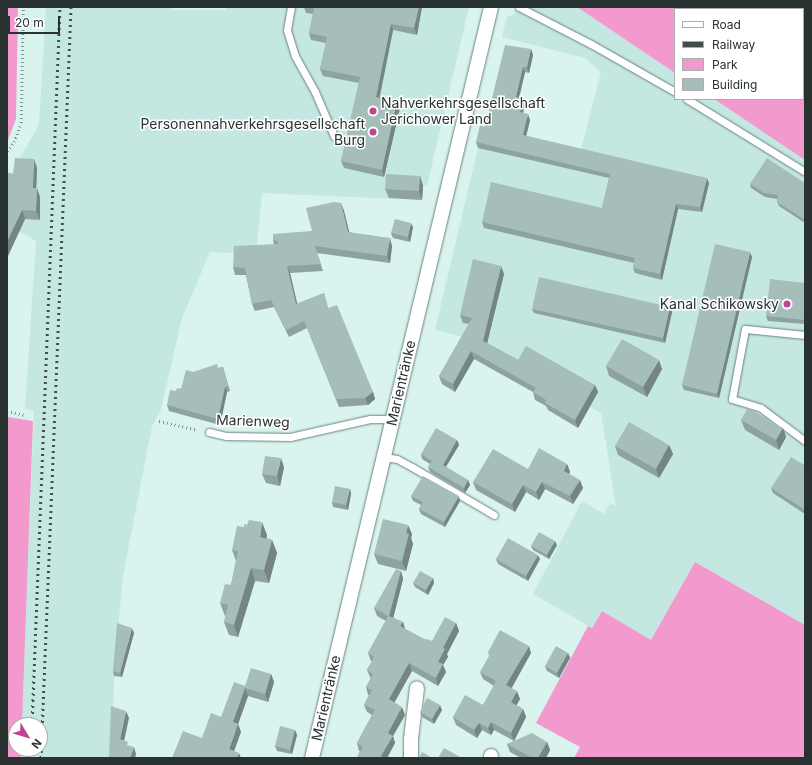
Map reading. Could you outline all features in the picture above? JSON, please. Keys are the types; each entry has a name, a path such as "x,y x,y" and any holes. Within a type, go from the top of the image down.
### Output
{"street":[{"name":"Marientränke","path":"312,758 490,7"},
{"path":"412,758 411,739 417,688"}],"lane":[{"path":"291,7 287,30 293,50 334,136"},
{"path":"519,7 590,44 674,91"},
{"path":"689,100 805,172"},
{"path":"805,335 745,329 732,399 761,408 805,441"},
{"name":"Marienweg","path":"210,432 226,436 290,436 370,419 393,419"},
{"path":"384,457 397,459 494,515"}],"path":[{"path":"7,151 14,142 21,123 24,7"},
{"path":"7,411 26,415"},
{"name":"Marienweg","path":"159,421 210,432"}],"shaded area":[{"path":"46,7 172,7 172,10 226,10 226,7 469,7 427,186 423,186 422,200 262,193 256,254 210,252 182,318 161,409 152,426 123,576 115,662 111,758 21,758 48,757 48,717 22,717 34,411 25,409 36,241 12,227 7,182 39,124"},
{"path":"516,7 577,7 674,72 674,100 715,100 805,160 805,625 695,562 651,640 602,611 592,628 533,594 582,501 604,514 610,503 616,506 601,413 468,338 435,330 482,131 580,153 601,72 585,58 502,37 507,17 514,14"}],"green space":[{"path":"7,7 18,7 16,119 7,143"},
{"path":"577,7 800,8 674,8 674,72"},
{"path":"804,10 805,11 805,160 715,100 804,100"},
{"path":"7,417 33,421 22,717 8,717 8,757 21,758 7,758"},
{"path":"695,562 805,625 805,758 574,758 580,747 536,723 588,626 592,628 602,611 651,640"}],"building":[{"path":"309,7 419,7 414,28 391,24 376,97 397,101 382,170 341,161 360,77 320,69 327,37 309,33 314,8"},
{"path":"505,45 531,49 527,67 523,67 516,97 523,99 520,112 528,114 523,135 707,178 700,207 676,204 660,274 633,268 635,258 482,222 491,182 602,208 610,174 476,142 480,125 485,127"},
{"path":"15,158 34,159 33,188 37,188 36,211 22,210 7,242 7,173 13,174"},
{"path":"767,158 805,183 805,220 777,202 778,195 764,193 750,184"},
{"path":"386,174 420,176 419,191 385,189"},
{"path":"334,202 341,203 348,232 390,238 387,256 315,246 321,264 287,266 296,304 324,293 328,308 337,305 373,392 365,398 336,399 304,321 286,330 271,300 252,304 245,268 233,267 234,246 278,244 278,241 273,240 273,234 312,231 306,208"},
{"path":"395,219 411,223 408,237 391,233"},
{"path":"715,244 750,252 717,394 682,385"},
{"path":"473,259 501,266 483,341 518,360 526,346 595,385 575,420 545,403 546,400 533,392 536,388 471,351 453,384 439,376 472,318 460,315"},
{"path":"539,277 670,307 663,338 532,309"},
{"name":"Kanal Schikowsky","path":"770,279 805,283 805,320 766,316"},
{"path":"622,339 659,360 643,387 606,366"},
{"path":"217,364 218,368 223,367 228,386 225,387 218,419 167,405 170,390 176,391 177,388 181,389 186,370 193,372"},
{"path":"748,408 783,428 776,440 741,420"},
{"path":"629,422 669,445 656,469 615,446"},
{"path":"436,428 457,440 443,465 468,480 464,488 428,467 432,461 421,454"},
{"path":"539,448 567,464 564,471 580,480 570,496 542,482 536,492 523,485 512,504 473,482 493,449 528,469"},
{"path":"265,456 281,458 277,476 262,474"},
{"path":"791,457 804,465 805,464 805,510 771,488"},
{"path":"423,476 459,496 444,522 419,509 423,502 411,496"},
{"path":"335,486 350,489 346,505 332,502"},
{"path":"383,519 408,525 406,533 409,534 402,561 374,554"},
{"path":"249,520 262,522 260,537 272,540 264,570 251,568 234,625 224,622 228,605 220,603 225,584 231,585 238,551 232,550 237,526 244,527 244,524 247,525"},
{"path":"539,532 555,541 547,555 531,546"},
{"path":"508,538 538,555 526,576 496,559"},
{"path":"396,569 401,571 389,616 403,622 400,626 426,640 432,641 445,617 456,623 443,648 445,649 438,662 443,664 436,678 409,663 389,699 402,707 388,733 393,736 381,756 384,758 357,758 363,747 357,743 375,710 364,705 372,691 366,687 373,674 367,670 374,657 368,653 388,616 374,608"},
{"path":"420,571 433,578 426,590 413,583"},
{"path":"117,623 132,628 120,673 113,671"},
{"path":"500,630 529,646 506,685 517,691 511,702 523,709 511,733 491,722 488,728 479,723 474,730 453,717 465,695 483,705 496,681 480,672 489,656 488,652"},
{"path":"556,646 568,653 557,673 545,666"},
{"path":"251,668 271,674 265,694 245,688 233,722 238,724 229,749 239,753 237,758 172,758 183,731 202,738 211,713 221,717 234,682 245,686"},
{"path":"427,698 440,705 432,719 420,712"},
{"path":"111,706 126,711 120,739 128,742 127,745 134,747 130,758 109,758"},
{"path":"280,726 295,730 290,750 275,746"},
{"path":"532,733 547,742 538,758 532,758 507,744"},
{"path":"444,748 462,758 438,758"},
{"path":"422,752 432,758 419,758"}],"railway":[{"path":"32,717 60,7"},
{"path":"41,758 71,7"}],"place":[{"name":"Nahverkehrsgesellschaft Jerichower Land","path":"373,111"},
{"name":"Personennahverkehrsgesellschaft Burg","path":"373,132"},
{"name":"Kanal Schikowsky","path":"787,304"}]}
